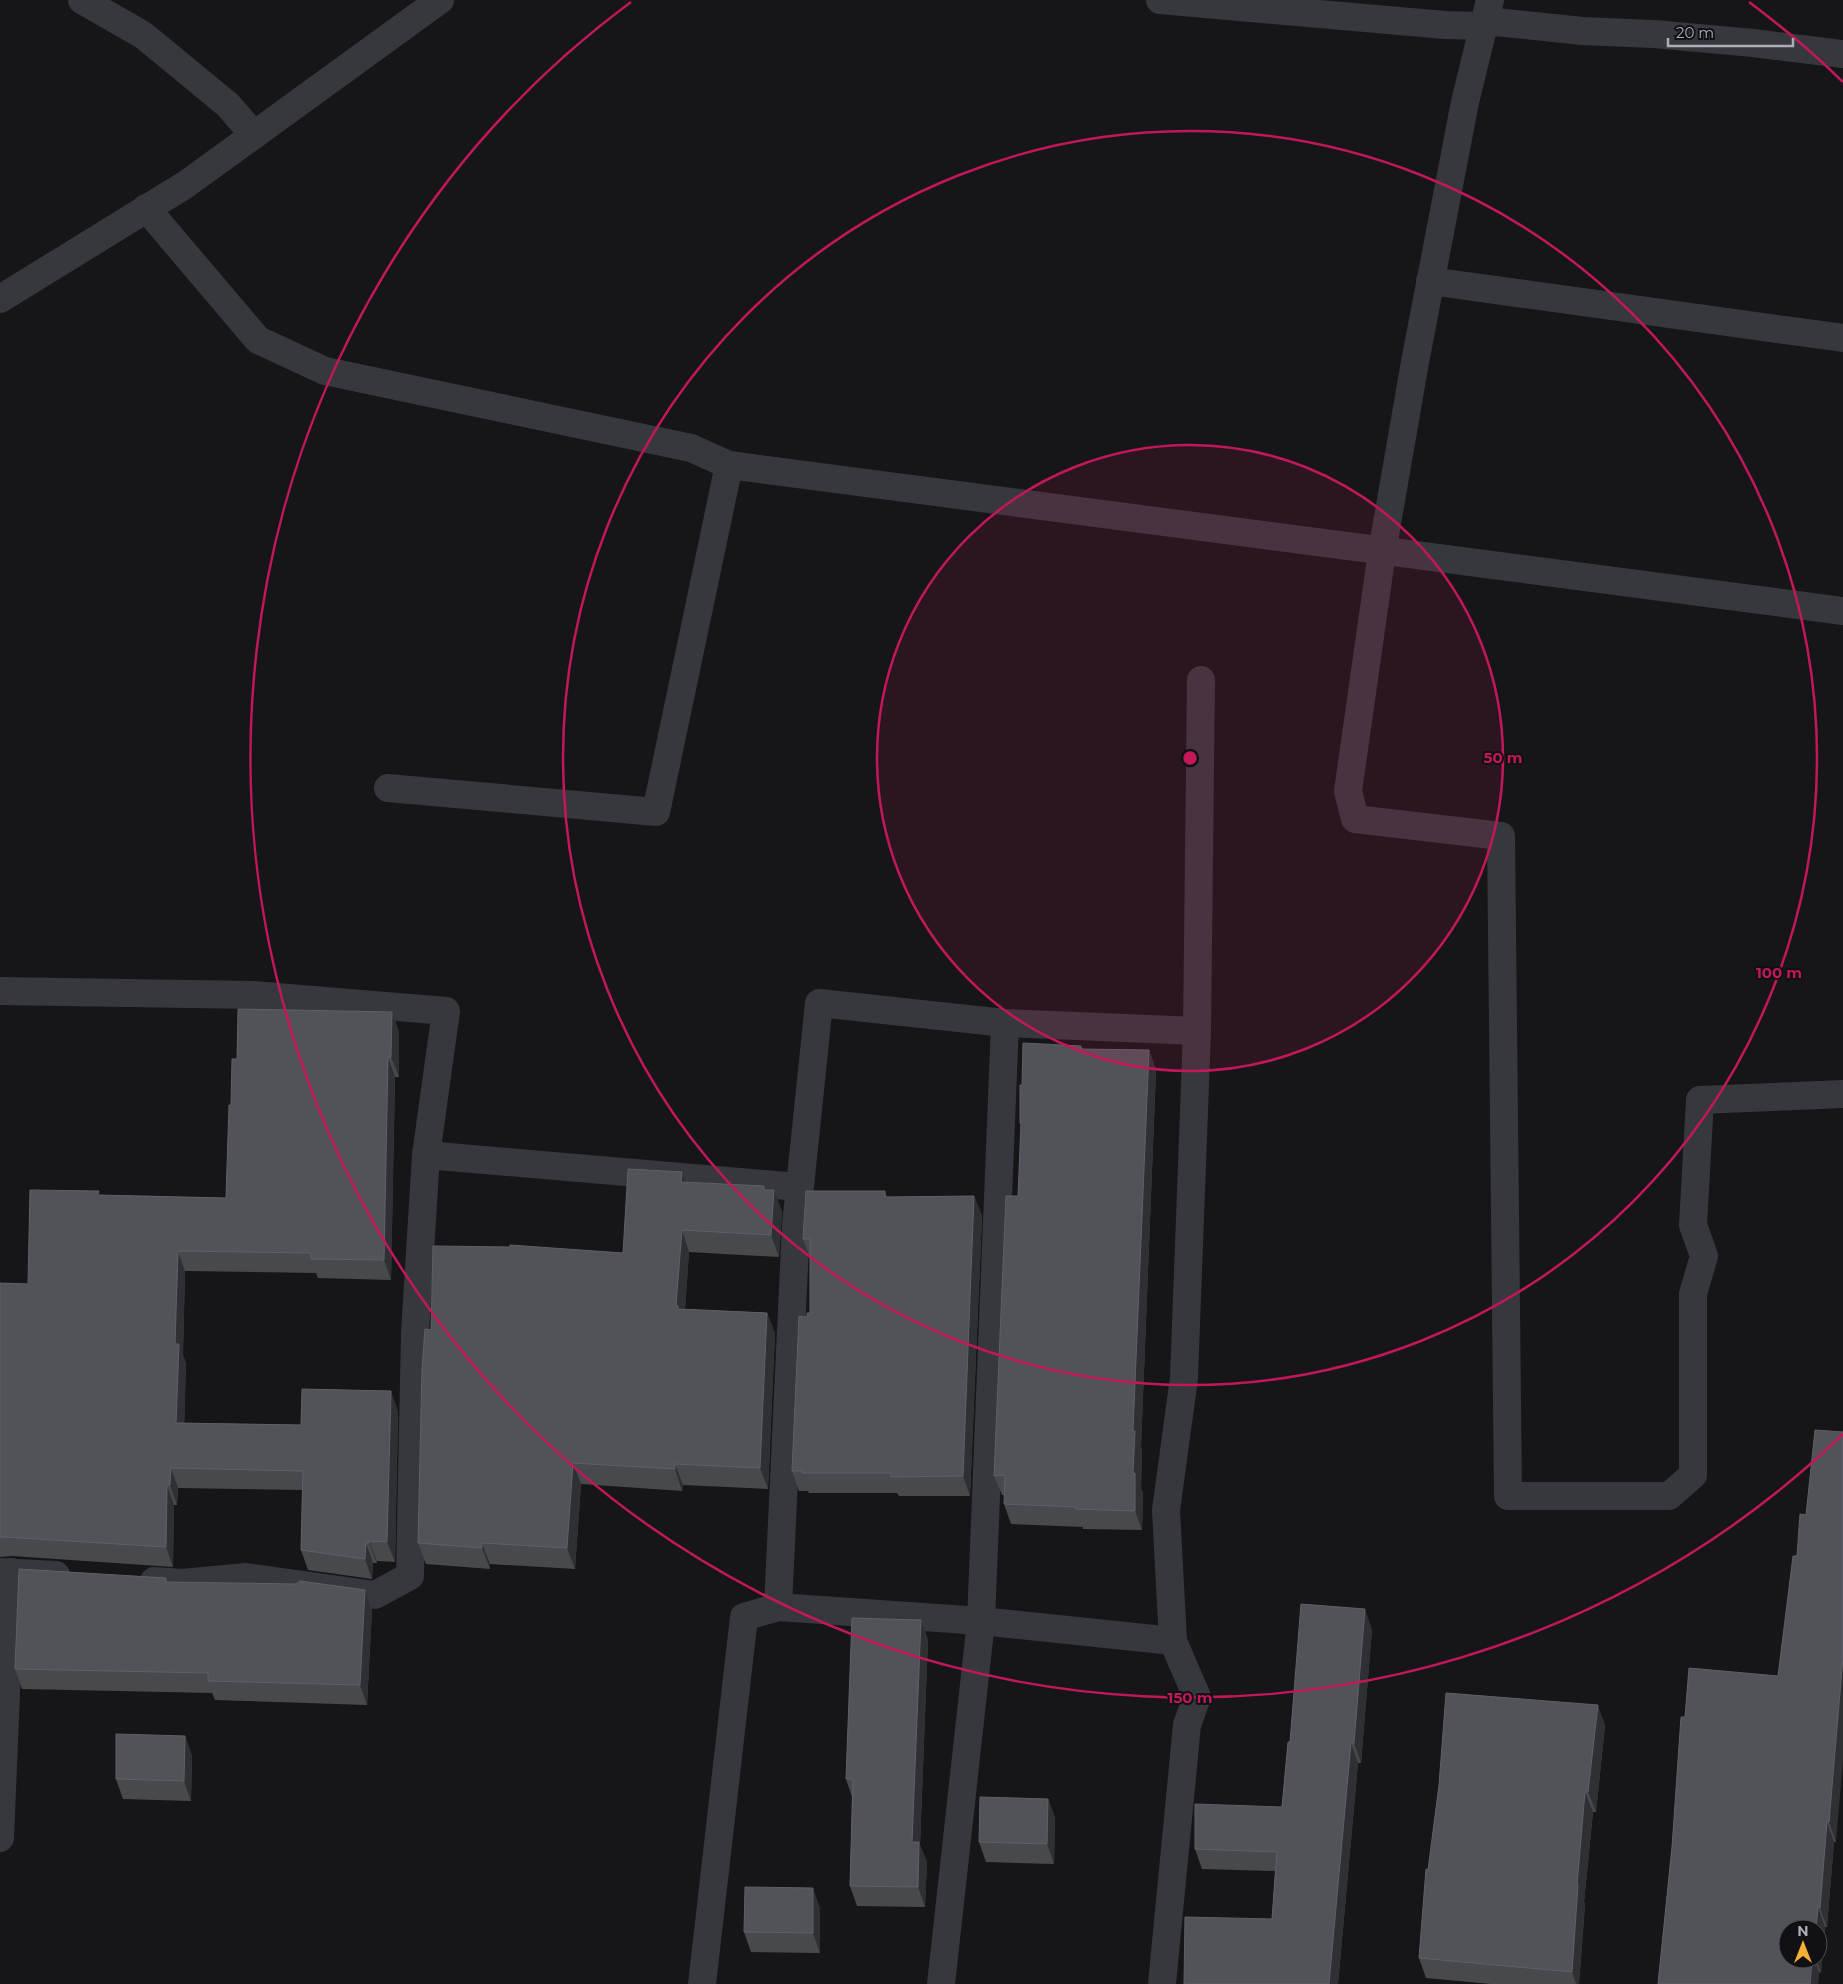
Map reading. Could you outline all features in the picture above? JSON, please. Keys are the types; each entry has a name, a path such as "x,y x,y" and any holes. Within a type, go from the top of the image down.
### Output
{"street":[{"path":"82,0 143,35 228,105 254,135"},
{"path":"0,299 185,184 440,0"},
{"path":"1160,0 1286,12 1483,26 1496,22 1582,31 1654,34 1843,54"},
{"path":"1490,0 1466,102 1430,281 1382,552 1348,791 1355,819 1501,836 1508,1496 1669,1496 1693,1475 1693,1294 1704,1256 1693,1225 1700,1100 1843,1094"},
{"path":"146,208 258,340 324,371 691,448 729,465 1843,611"},
{"path":"1430,281 1843,338"},
{"path":"388,788 656,812 729,465"},
{"path":"1162,1984 1187,1725 1197,1697 1173,1642 1166,1510 1184,1378 1197,1031 1201,680"},
{"path":"0,991 253,995 446,1010 426,1155 415,1333 410,1576 375,1595 246,1577 182,1583 125,1580"},
{"path":"778,1607 799,1187 818,1003 1005,1023 1197,1031"},
{"path":"941,1984 981,1621 1005,1023"},
{"path":"426,1155 799,1187"},
{"path":"0,1838 6,1572 78,1576"},
{"path":"702,1984 744,1617 778,1607 981,1621 1173,1642"}],"building":[{"path":"238,1009 392,1012 391,1057 388,1057 384,1260 311,1259 311,1253 178,1251 175,1344 179,1344 176,1423 301,1425 302,1389 391,1391 387,1542 369,1541 369,1543 366,1543 365,1559 301,1550 303,1471 171,1468 170,1485 167,1485 166,1547 0,1537 0,1283 28,1284 30,1190 99,1191 98,1195 226,1198 229,1105 231,1105 232,1059 237,1059"},
{"path":"1023,1043 1081,1046 1081,1049 1149,1050 1133,1431 1135,1431 1133,1473 1135,1473 1135,1511 1004,1504 1005,1475 994,1476 1006,1196 1018,1196 1021,1123 1020,1085 1022,1085"},
{"path":"628,1169 682,1172 681,1182 764,1186 764,1190 774,1190 771,1235 682,1230 676,1305 678,1309 767,1313 760,1468 675,1464 675,1469 573,1463 567,1548 482,1543 482,1548 418,1543 422,1369 425,1329 431,1330 433,1246 510,1247 510,1245 623,1253"},
{"path":"806,1191 885,1191 885,1197 974,1196 963,1476 891,1477 891,1473 802,1473 802,1471 792,1471 799,1316 807,1317 807,1313 810,1313 810,1239 803,1239"},
{"path":"1815,1430 1843,1432 1843,1657 1820,1908 1818,1907 1817,1919 1778,1919 1778,1969 1811,1969 1810,1984 1658,1984 1672,1847 1681,1717 1685,1717 1689,1668 1778,1676 1793,1556 1797,1556 1800,1514 1806,1515"},
{"path":"19,1569 166,1578 166,1582 296,1584 300,1581 365,1590 360,1685 208,1681 208,1673 15,1669"},
{"path":"1301,1604 1365,1609 1354,1743 1351,1743 1329,1984 1184,1984 1185,1917 1272,1919 1277,1852 1195,1849 1195,1804 1282,1807 1288,1742 1290,1742"},
{"path":"852,1618 921,1620 912,1842 919,1842 918,1887 850,1886 853,1779 846,1779"},
{"path":"1446,1693 1598,1705 1588,1792 1585,1792 1572,1972 1419,1958 1426,1869 1428,1870 1439,1785"},
{"path":"116,1734 185,1736 184,1781 116,1779"},
{"path":"980,1797 1048,1799 1047,1844 979,1842"},
{"path":"745,1887 813,1888 813,1933 744,1932"}]}
